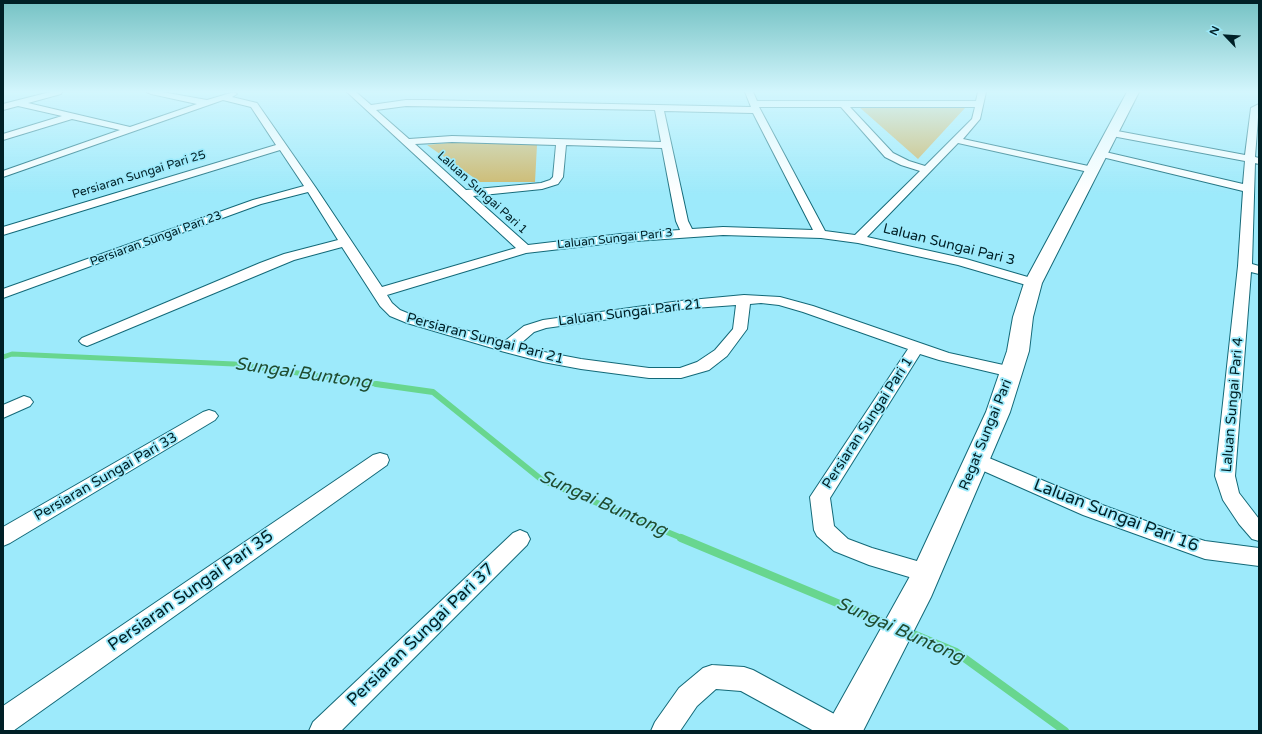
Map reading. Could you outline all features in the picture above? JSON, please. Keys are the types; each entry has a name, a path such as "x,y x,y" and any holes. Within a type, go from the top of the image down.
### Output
{"main road":[{"name":"Regat Sungai Pari","path":"844,731 923,580 978,460 998,412 1018,351 1023,317 1033,283 1115,126"}],"street":[{"path":"3,137 38,126"},
{"path":"115,126 131,130"},
{"path":"3,174 142,126"},
{"name":"Persiaran Sungai Pari 21","path":"268,126 311,188 387,306 395,313 412,320 506,348 543,357 581,364 649,373 681,373 702,366 720,353 733,339 740,329 744,299"},
{"name":"Laluan Sungai Pari 1","path":"389,126 525,249"},
{"path":"662,126 682,221 687,232"},
{"path":"765,126 821,234"},
{"path":"863,126 889,156 905,163 926,169"},
{"name":"Laluan Sungai Pari 3","path":"858,239 969,126"},
{"name":"Laluan Sungai Pari 4","path":"1255,126 1254,160 1249,189 1252,268 1225,476 1230,495 1246,518 1259,533"},
{"path":"1112,133 1254,160"},
{"path":"406,142 452,139 666,145"},
{"path":"956,140 1097,162 1249,189"},
{"path":"463,194 542,186 554,182 558,177 561,142"},
{"name":"Persiaran Sungai Pari 25","path":"3,231 282,146"},
{"name":"Persiaran Sungai Pari 23","path":"3,294 257,202 311,188"},
{"name":"Laluan Sungai Pari 3","path":"378,293 525,249 687,232 724,231 821,234 858,239 961,262 1033,283"},
{"path":"87,341 265,266 289,257 345,242"},
{"name":"Laluan Sungai Pari 21","path":"506,348 529,330 543,324 680,304 744,299 780,301 808,309 916,348"},
{"path":"916,348 945,357 1011,372"},
{"name":"Persiaran Sungai Pari 1","path":"916,348 820,497 824,530 841,545 923,580"},
{"path":"3,412 24,402"},
{"name":"Persiaran Sungai Pari 33","path":"3,537 209,416"},
{"name":"Persiaran Sungai Pari 35","path":"3,722 380,460"},
{"name":"Laluan Sungai Pari 16","path":"978,460 1090,509 1169,538 1205,550 1259,557"},
{"name":"Persiaran Sungai Pari 37","path":"322,731 520,539"},
{"path":"664,731 688,697 712,677 744,679 840,731"}],"shaded area":[{"path":"881,126 948,126 918,159"},
{"path":"457,142 537,145 535,182 480,182 427,145"}],"waterway":[{"name":"Sungai Buntong","path":"3,357 12,354 234,364 383,385"},
{"name":"Sungai Buntong","path":"376,384 433,392 542,480 684,539"},
{"name":"Sungai Buntong","path":"681,538 890,625"},
{"name":"Sungai Buntong","path":"906,631 956,652 1065,731"}]}
